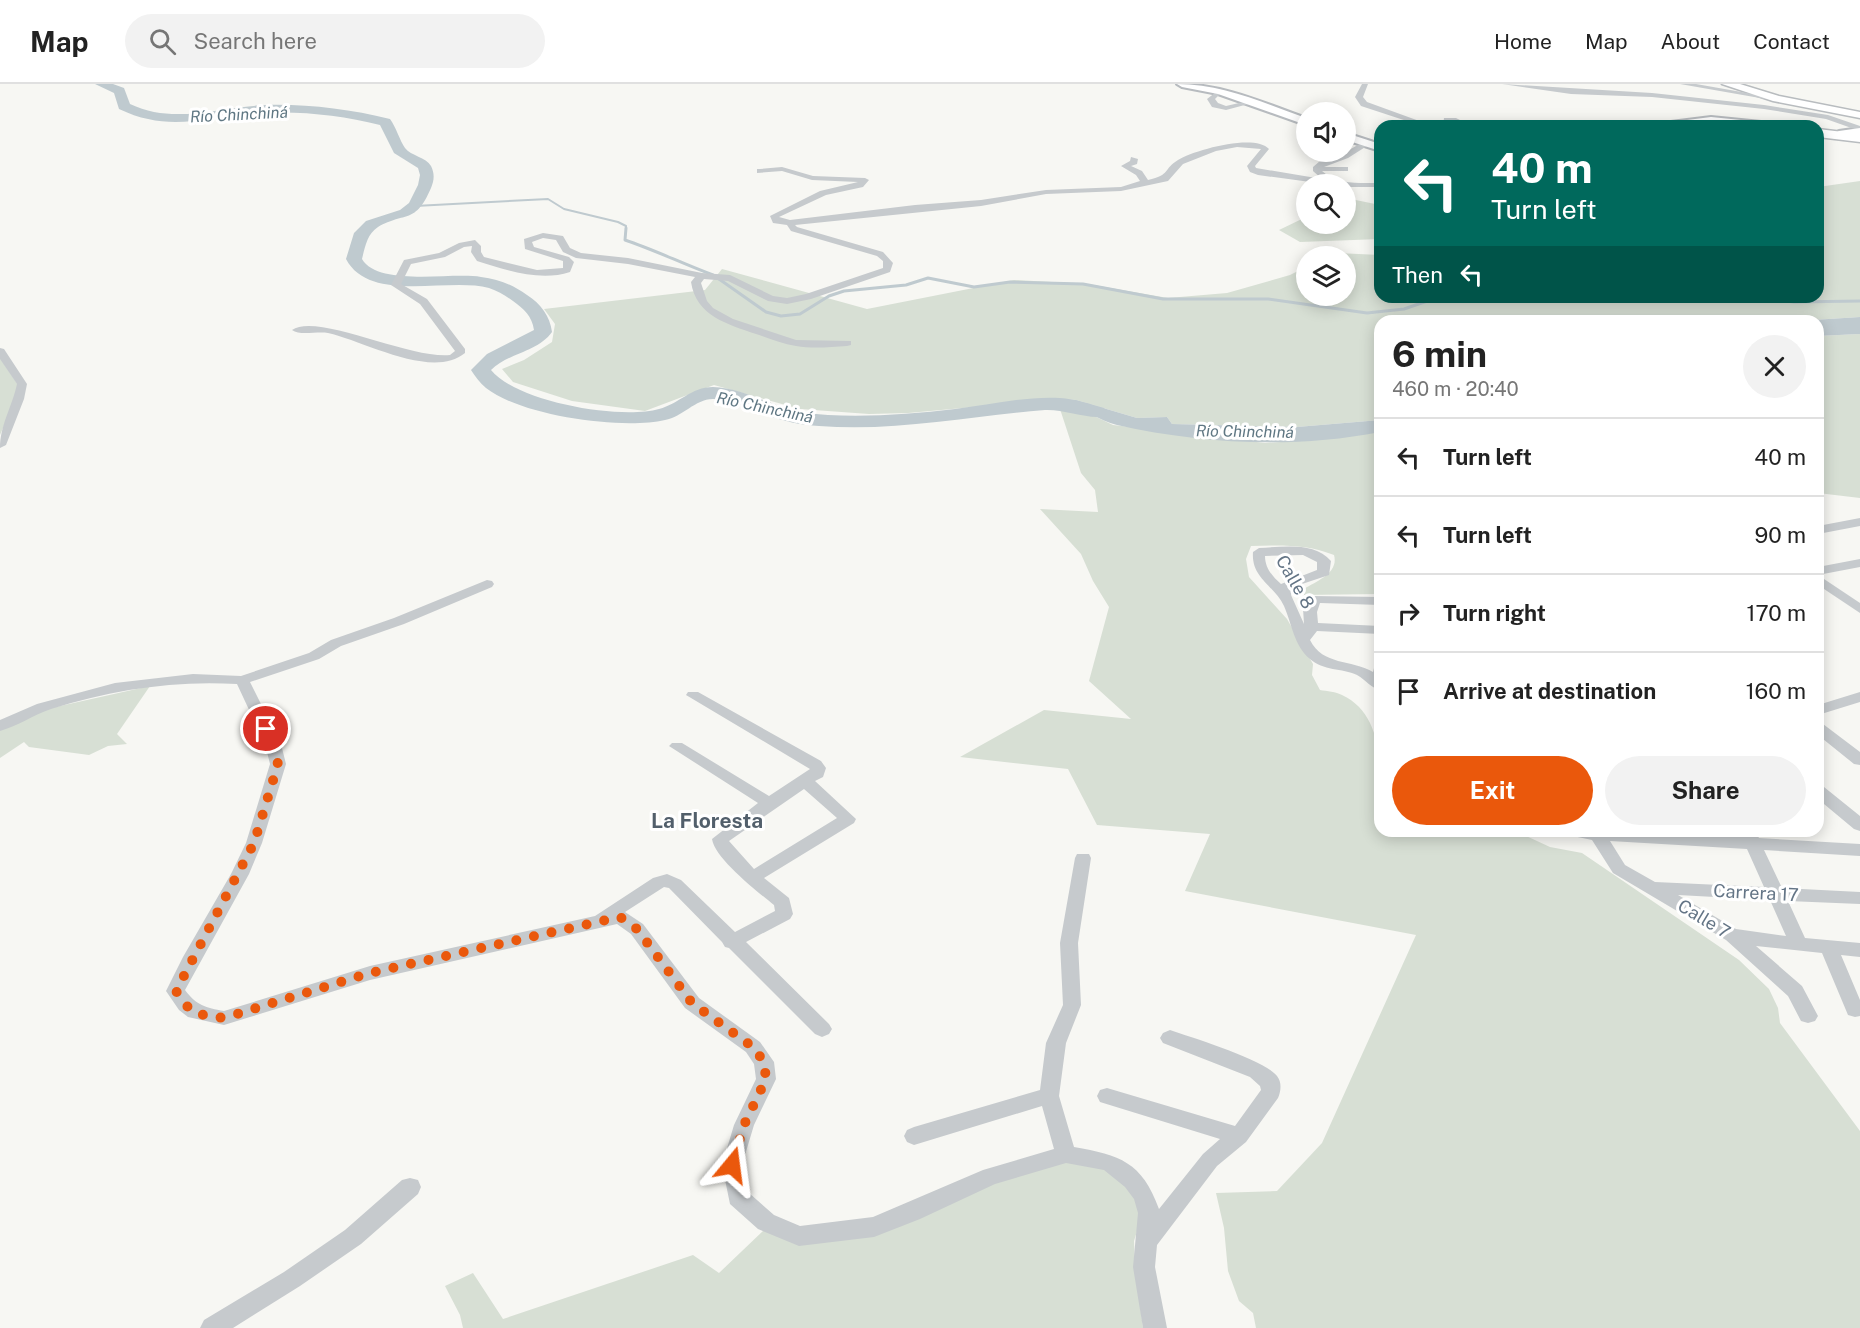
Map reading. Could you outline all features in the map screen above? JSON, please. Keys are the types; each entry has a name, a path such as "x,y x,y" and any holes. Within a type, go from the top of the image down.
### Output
{"highway":[{"path":"1728,84 1778,99 1860,112"},
{"path":"1739,84 1802,101 1860,112"},
{"path":"1824,133 1860,133"}],"main road":[{"path":"1182,84 1220,91 1296,118"},
{"path":"1824,133 1860,133"},
{"path":"1356,140 1374,146"}],"street":[{"path":"1365,84 1359,97 1364,104 1412,120"},
{"path":"1505,84 1571,92 1627,92 1828,117 1860,133"},
{"path":"1579,84 1658,91 1716,102"},
{"path":"1683,84 1778,99"},
{"path":"1447,120 1456,120"},
{"path":"1316,169 1323,163 1346,156 1366,144"},
{"path":"760,171 782,169 812,178 865,180 860,185 823,193 774,216 776,221 790,224 886,211 981,203 1046,192 1105,190 1139,186 1165,179 1180,162 1214,149 1250,145 1265,149 1258,154 1251,166 1253,170 1280,178 1296,180"},
{"path":"1134,159 1134,162 1125,166 1143,178 1145,182 1139,186"},
{"path":"1316,169 1345,169"},
{"path":"1316,169 1320,175 1330,180 1367,186"},
{"path":"1356,185 1374,185"},
{"path":"297,330 308,328 330,330 401,353 451,359 461,351 418,297 396,285 402,269 407,262 442,255 462,245 475,243 477,255 493,263 545,275 562,273 570,266 566,259 536,252 527,245 527,241 532,237 560,238 566,250 579,256 628,261 702,276 725,277 771,299 788,301 808,297 887,270 889,265 887,259 880,254 794,229 790,224"},
{"path":"702,276 696,282 699,297 720,318 790,343 803,345 847,343"},
{"path":"0,351 22,384 19,399 0,445"},
{"path":"1824,529 1860,522"},
{"name":"Calle 8","path":"1284,596 1287,585 1324,573 1324,561 1319,555 1259,552 1259,566 1272,586 1284,596 1312,654 1320,660 1366,673 1374,680"},
{"path":"1824,570 1860,563"},
{"path":"1824,583 1856,603"},
{"path":"0,726 41,707 161,680 213,677 242,680 314,656 336,643 399,621 487,584"},
{"path":"1303,639 1310,633 1312,627 1309,613 1311,604 1317,599 1374,601"},
{"path":"1312,627 1374,630"},
{"path":"242,680 273,744 278,764 254,843 176,991 186,1008 203,1016 224,1018 370,973 620,917 637,929 692,1003 753,1047 764,1062 766,1079 744,1125 732,1165 738,1197 766,1222 799,1236 874,1227 990,1176 1066,1154 1109,1162 1132,1180 1143,1195 1149,1213 1144,1267 1155,1328"},
{"path":"693,695 818,768 817,773 720,839 721,844 752,878 783,902 786,908 784,914 731,942"},
{"path":"1824,709 1857,701"},
{"path":"1824,732 1860,760"},
{"path":"677,746 770,803"},
{"path":"752,878 848,819 805,781"},
{"path":"1825,802 1860,825"},
{"name":"Calle 7","path":"1599,837 1619,869 1732,935 1795,991 1808,1016"},
{"path":"1750,837 1860,850"},
{"path":"1750,837 1798,942"},
{"path":"1066,1154 1049,1096 1056,1043 1072,1005 1069,943 1083,858"},
{"path":"601,920 659,882 667,880 675,884 731,942 822,1029"},
{"name":"Carrera 17","path":"1652,888 1860,898"},
{"path":"1732,935 1765,941 1798,942 1860,950"},
{"path":"1828,946 1855,1010"},
{"path":"1147,1241 1210,1160 1239,1136 1271,1092 1270,1082 1257,1071 1170,1038"},
{"path":"914,1137 1049,1096"},
{"path":"1107,1096 1239,1136"},
{"path":"212,1328 292,1279 353,1237 410,1187"}],"shaded area":[{"path":"1860,181 1860,317 1824,319 1824,315 1374,315 1374,421 1297,427 1172,424 1167,417 1137,418 1076,400 1062,399 908,413 869,414 800,409 714,385 645,411 572,401 513,382 502,369 524,360 552,342 555,324 544,309 705,290 722,269 867,309 1014,280 1088,284 1168,298 1227,293 1296,272 1296,306 1356,306 1356,254 1374,255 1374,303 1824,303 1824,186"},
{"path":"1356,200 1374,204 1374,239 1300,242 1279,230 1296,222 1296,234 1356,234"},
{"path":"1860,334 1860,498 1824,494 1824,336"},
{"path":"0,358 18,385 15,400 0,435"},
{"path":"1060,409 1090,414 1113,425 1265,443 1374,433 1374,594 1304,595 1304,589 1326,576 1333,567 1334,555 1324,551 1293,546 1251,546 1246,559 1249,577 1287,619 1313,664 1312,675 1320,690 1342,695 1357,705 1368,719 1374,734 1374,837 1528,837 1550,847 1582,853 1739,960 1769,989 1778,1008 1780,1023 1860,1131 1860,1328 1256,1328 1253,1313 1239,1301 1228,1271 1224,1228 1216,1193 1277,1191 1322,1143 1416,935 1185,891 1210,834 1097,825 1068,769 960,757 1044,710 1131,719 1089,681 1109,607 1093,581 1081,554 1040,509 1098,512 1095,490 1081,473"},
{"path":"150,686 117,734 127,744 108,746 89,755 29,747 24,742 0,758 0,730 42,710"},
{"path":"1068,1161 1107,1168 1136,1197 1142,1215 1134,1241 1143,1328 463,1328 460,1315 445,1286 473,1273 503,1319 693,1255 719,1273 766,1228 799,1240"}],"water":[{"path":"1860,317 1860,334 1824,336 1824,319"},
{"path":"1062,399 1076,400 1137,418 1167,417 1172,424 1297,427 1374,421 1374,433 1315,441 1215,440 1114,424 1080,412 1060,409"}],"waterway":[{"name":"Río Chinchiná","path":"101,84 120,91 124,106 141,114 159,118 195,118 251,110 284,109 342,113 385,122 399,150 424,166 427,175 425,185 415,206 405,213 372,224 360,236 354,259 361,269 390,280 479,281 500,287 526,302 539,317 543,332 494,358 481,370 491,383 510,394 535,403 593,415 645,417 663,415 701,395 716,393 736,397 795,417 826,421 882,421 1045,404 1080,407 1097,412"},
{"path":"415,206 548,199 564,209 618,222 626,228"},
{"path":"626,228 625,240 713,275"},
{"path":"719,279 766,312 781,316 800,314 829,296 844,291 906,285 928,278 974,287 1010,282 1083,284 1163,299 1268,299 1367,313 1404,309 1422,303"},
{"path":"1824,302 1860,301"}],"district":[{"name":"La Floresta","path":"707,821"}],"route":[{"path":"266,729 278,764 254,843 240,874 189,962 176,991 186,1008 203,1016 224,1018 370,973 620,917 637,929 692,1003 753,1047 764,1062 766,1079 744,1125 732,1165"}]}
